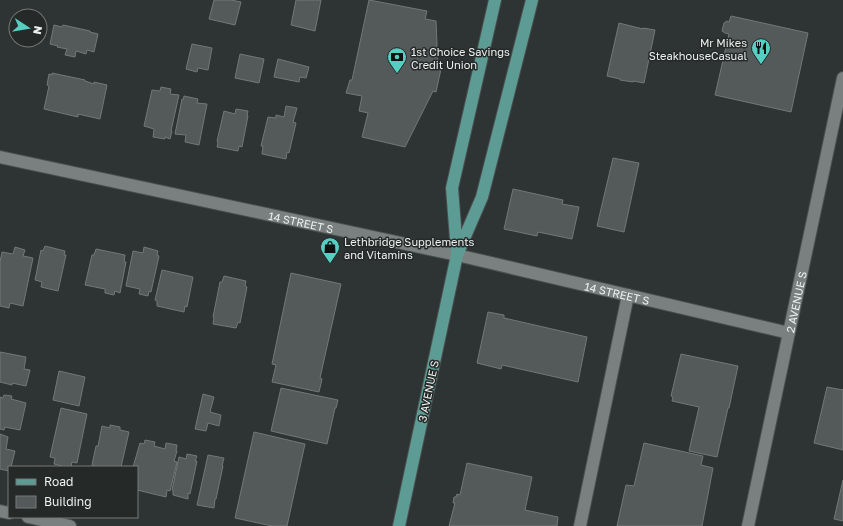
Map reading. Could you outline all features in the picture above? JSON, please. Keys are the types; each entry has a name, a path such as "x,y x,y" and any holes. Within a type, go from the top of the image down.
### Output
{"main road":[{"name":"3 AVENUE S","path":"457,255 452,188 495,0"},
{"name":"3 AVENUE S","path":"399,526 457,255 482,196 532,0"}],"street":[{"name":"2 AVENUE S","path":"748,526 843,78"},
{"name":"14 STREET S","path":"0,157 457,255 789,333"},
{"path":"580,526 628,295"},
{"path":"33,518 70,526"}],"building":[{"path":"214,0 231,0 241,2 235,25 209,19"},
{"path":"296,0 321,0 315,31 291,25"},
{"name":"1st Choice Savings Credit Union","path":"369,0 427,11 425,19 436,21 438,68 441,69 436,92 433,91 405,147 362,137 368,113 359,111 362,96 346,93 350,80 352,80"},
{"name":"Mr Mikes SteakhouseCasual","path":"731,16 808,33 791,112 715,95 729,34 722,31 724,23 727,21 729,22"},
{"path":"619,23 643,29 655,30 644,83 620,80 607,76"},
{"path":"54,25 62,27 63,25 98,34 94,52 87,50 86,54 76,51 75,57 65,55 67,49 50,44"},
{"path":"192,44 212,48 208,70 198,68 197,72 186,69"},
{"path":"240,54 264,59 259,83 235,78"},
{"path":"278,59 309,67 306,78 300,77 299,82 274,77"},
{"path":"52,73 85,80 94,84 94,82 107,85 100,119 78,114 78,117 44,109 49,86 47,85 49,74 52,75"},
{"path":"161,87 171,89 170,94 179,95 170,139 165,137 165,139 153,137 154,129 144,126 152,90 160,91"},
{"path":"184,96 198,99 197,103 207,104 199,145 185,142 186,135 175,134 182,99 183,100"},
{"path":"286,106 297,108 293,122 296,123 289,153 287,152 286,159 262,154 263,146 261,146 268,117 276,118 276,115 284,117"},
{"path":"236,109 248,111 242,147 239,146 238,151 217,147 224,111 235,114"},
{"path":"613,158 639,163 624,232 597,226"},
{"path":"513,189 563,200 562,204 579,207 572,239 538,232 537,236 504,229"},
{"path":"45,246 65,251 64,255 66,255 58,291 41,287 42,282 35,280 41,250 43,251"},
{"path":"15,247 25,250 23,256 33,258 23,306 10,303 9,308 0,306 0,262 2,252 13,254"},
{"path":"144,247 158,251 157,255 159,256 151,292 149,291 148,296 139,294 140,289 126,286 133,251 143,253"},
{"path":"96,249 125,255 124,262 126,262 120,293 115,291 114,295 105,293 105,289 85,285 92,255 94,255"},
{"path":"162,270 193,277 187,307 185,306 184,312 157,306 157,301 155,300"},
{"path":"291,273 341,284 320,378 322,379 319,392 272,382 276,365 272,364"},
{"path":"224,276 246,281 245,286 247,287 240,323 238,322 236,328 213,324 220,282 222,282"},
{"path":"488,312 504,315 504,318 587,337 578,382 502,365 501,369 477,363"},
{"path":"0,352 26,357 24,369 30,370 26,386 0,382"},
{"path":"681,354 738,366 717,457 689,451 699,407 672,401 673,397 671,396"},
{"path":"59,371 85,377 79,406 53,400"},
{"path":"827,387 843,390 843,450 814,443"},
{"path":"281,388 338,400 327,444 271,431"},
{"path":"203,394 214,397 210,412 221,415 219,426 208,423 206,431 195,429"},
{"path":"4,395 12,396 11,399 26,403 20,430 5,427 4,430 0,429 0,397 3,398"},
{"path":"61,408 87,414 77,463 72,462 71,466 62,466 54,464 55,458 50,457"},
{"path":"110,425 120,427 120,430 129,432 121,466 92,465 102,426 110,428"},
{"path":"254,432 305,444 287,526 272,526 235,518"},
{"path":"0,434 8,437 6,449 15,451 11,466 8,466 8,471 0,469"},
{"path":"145,440 155,442 154,446 165,449 166,443 177,445 174,461 177,462 170,491 167,490 166,497 138,490 138,466 133,466 140,443 144,444"},
{"path":"644,443 703,456 701,465 713,468 702,526 617,526 626,485 634,486"},
{"path":"187,454 197,456 190,494 188,493 188,499 173,495 172,490 179,457 186,459"},
{"path":"208,455 224,458 214,508 197,505"},
{"path":"467,463 532,477 525,510 558,517 557,526 449,526 455,503 453,503 454,497 456,497 457,494 460,495"},
{"path":"843,480 843,521 834,519"}],"place":[{"name":"Mr Mikes SteakhouseCasual","path":"761,65"},
{"name":"1st Choice Savings Credit Union","path":"397,74"},
{"name":"Lethbridge Supplements and Vitamins","path":"330,264"}]}
